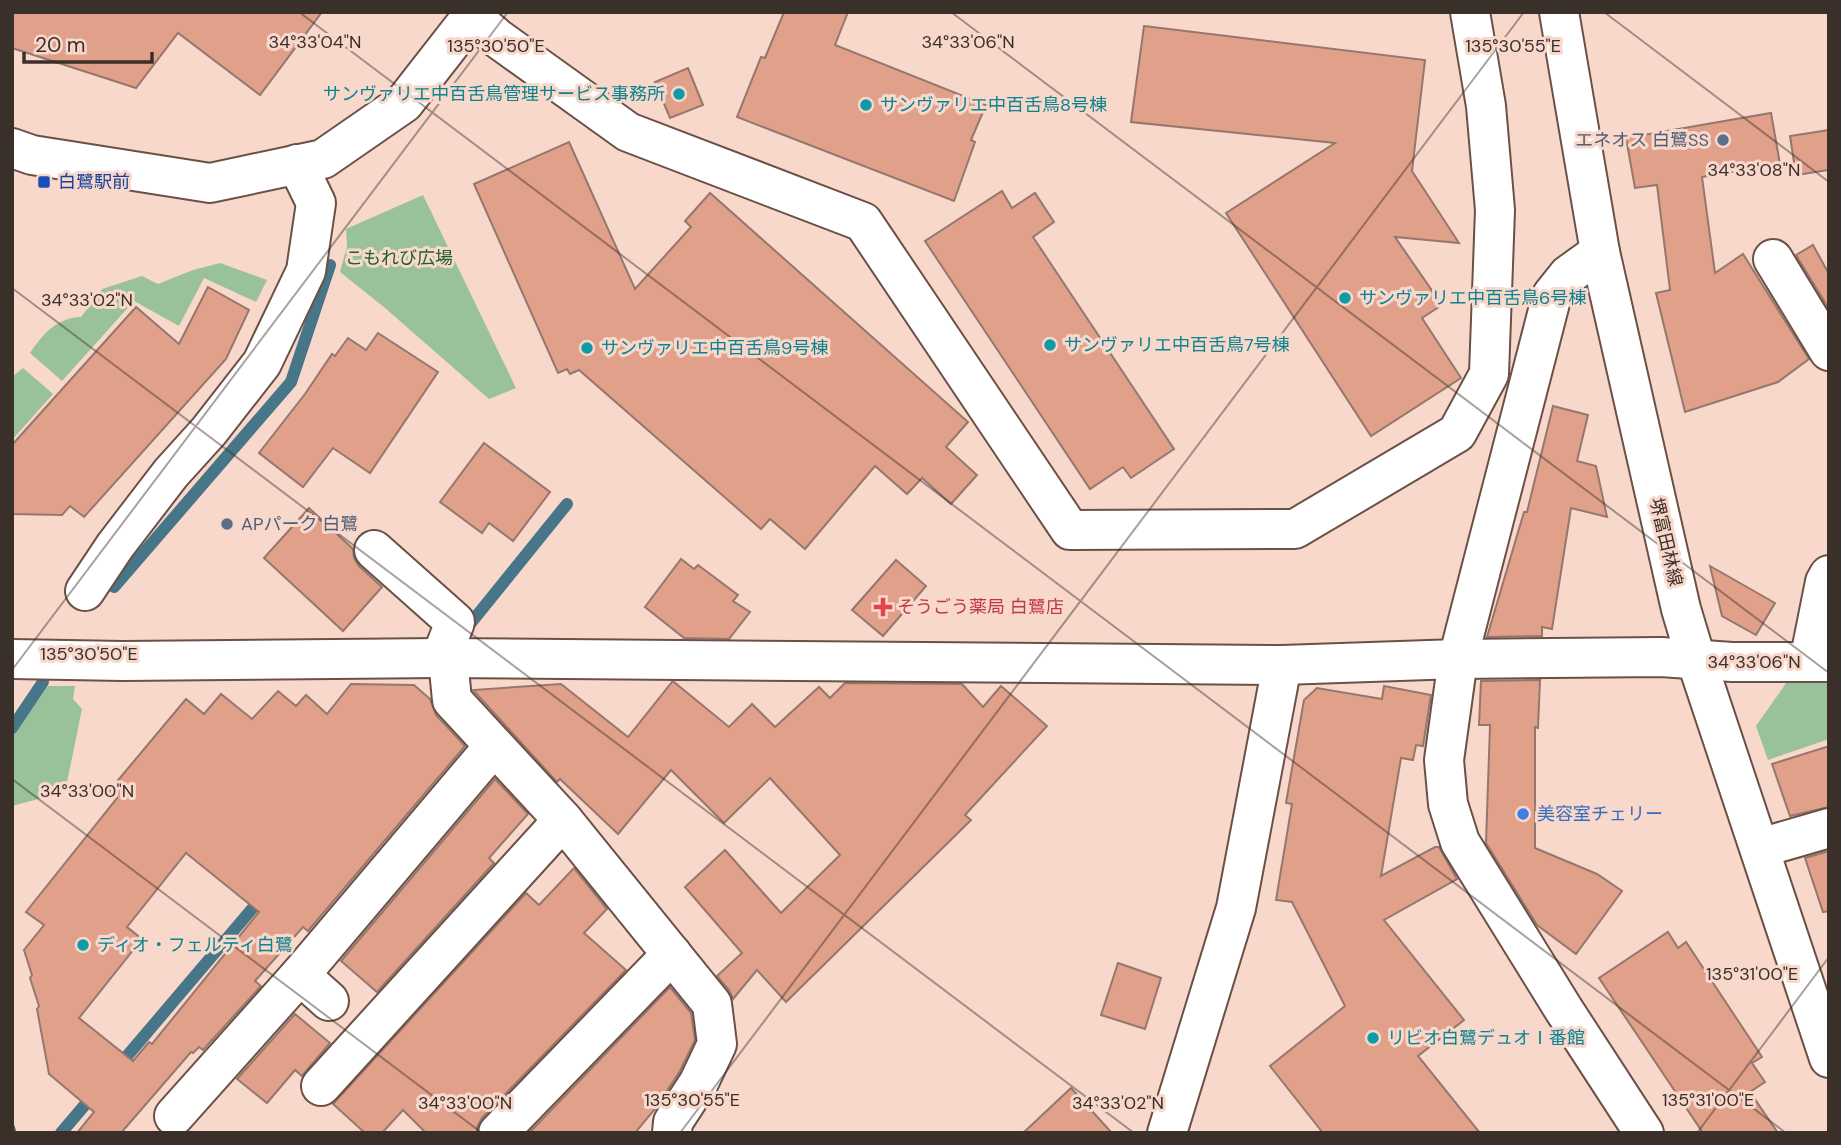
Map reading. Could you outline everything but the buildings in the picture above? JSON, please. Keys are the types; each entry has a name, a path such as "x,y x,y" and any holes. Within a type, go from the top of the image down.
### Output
{"street":[{"path":"12,148 32,155 210,183 323,159 404,103 473,14 497,37 628,132 863,222 1070,530 1295,529 1457,433 1489,374 1495,210 1486,106 1471,12"},
{"name":"堺富田林線","path":"1559,12 1600,252 1681,609 1829,1058"},
{"path":"85,591 115,546 171,473 209,431 262,363 306,271 316,203 298,164"},
{"path":"1600,252 1568,275 1552,295 1458,659 1444,760 1448,804 1460,842 1644,1133"},
{"path":"1773,259 1829,351"},
{"path":"374,550 455,622 444,658 452,700 563,820 712,1004 717,1044 699,1083 673,1122 672,1133"},
{"path":"12,659 136,661 444,658 1282,665 1458,659 1661,657 1732,662 1819,662 1825,582 1829,575"},
{"path":"1167,1133 1236,908 1282,665"},
{"path":"174,1116 300,975 494,746"},
{"path":"321,1086 563,820"},
{"path":"1760,848 1829,828"},
{"path":"498,1133 672,954"},
{"path":"300,975 329,1001"}],"green space":[{"name":"こもれび広場","path":"423,195 516,388 489,399 340,272 347,246 346,229"},
{"path":"220,263 267,280 256,302 204,278 179,326 134,301 62,381 30,353 51,328 64,320 81,317 102,289 142,276 158,284"},
{"path":"23,368 53,394 12,440 12,377"},
{"path":"1789,679 1829,679 1829,739 1768,760 1756,726"},
{"path":"48,686 75,686 73,699 82,709 65,792 12,806 12,736"}],"waterway":[{"path":"114,587 291,382 330,265"},
{"path":"466,629 567,504"},
{"path":"12,728 43,682"},
{"path":"116,1069 263,896"},
{"path":"61,1133 95,1093"}],"railway":[{"path":"12,1126 14,1133"}],"place":[{"name":"サンヴァリエ中百舌鳥管理サービス事務所","path":"679,94"},
{"name":"サンヴァリエ中百舌鳥8号棟","path":"866,105"},
{"name":"エネオス 白鷺SS","path":"1723,140"},
{"name":"白鷺駅前","path":"44,182"},
{"name":"サンヴァリエ中百舌鳥6号棟","path":"1345,298"},
{"name":"サンヴァリエ中百舌鳥7号棟","path":"1050,345"},
{"name":"サンヴァリエ中百舌鳥9号棟","path":"587,348"},
{"name":"APパーク 白鷺","path":"227,524"},
{"name":"そうごう薬局 白鷺店","path":"883,607"},
{"name":"美容室チェリー","path":"1523,814"},
{"name":"ディオ・フェルティ白鷺","path":"83,945"},
{"name":"リビオ白鷺デュオⅠ番館","path":"1373,1038"}]}
